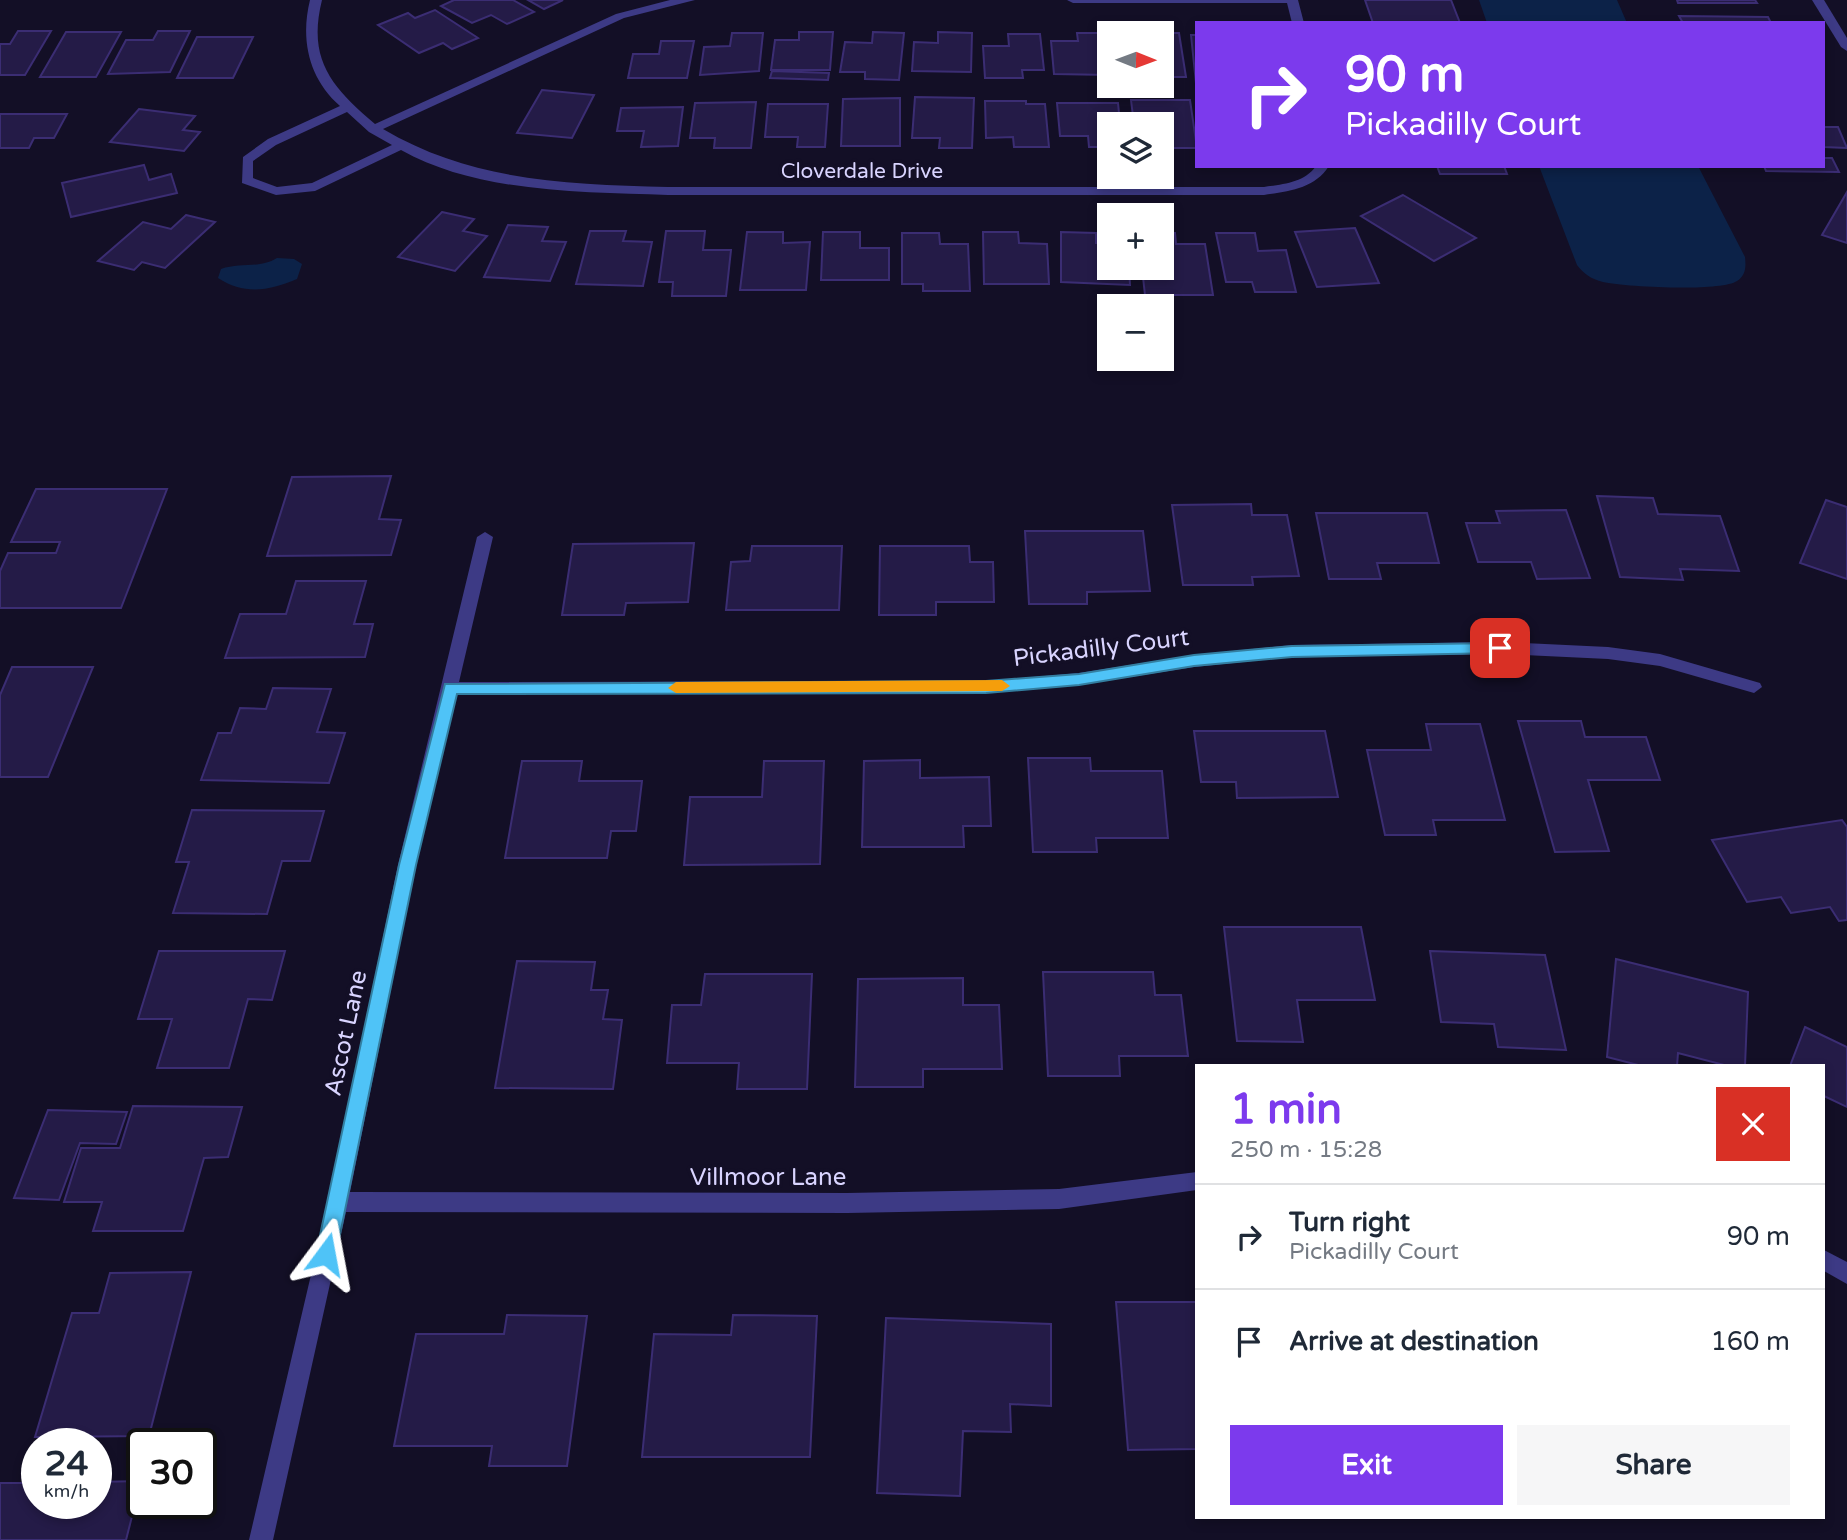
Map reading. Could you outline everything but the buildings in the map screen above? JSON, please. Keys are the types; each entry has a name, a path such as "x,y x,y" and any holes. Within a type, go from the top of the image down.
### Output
{"street":[{"name":"Cloverdale Drive","path":"316,0 309,36 327,87 347,108 398,146 430,159 505,179 582,189 643,190 1264,191 1298,186 1321,172 1322,168"},
{"path":"373,129 620,16 650,6 689,0"},
{"path":"1073,0 1292,0 1297,21"},
{"path":"1818,0 1847,47"},
{"path":"347,108 272,142 247,160 247,180 276,191 316,187 398,146"},
{"name":"Ascot Lane","path":"261,1540 338,1202 407,865 485,537"},
{"name":"Pickadilly Court","path":"450,688 986,687 1079,679 1194,661 1292,652 1500,648 1608,653 1660,660 1754,687"},
{"name":"Villmoor Lane","path":"338,1202 847,1203 1046,1199 1120,1193 1195,1181"},
{"path":"1825,1261 1847,1274"}],"water":[{"path":"1479,0 1617,0 1626,21 1486,21"},
{"path":"1540,168 1699,168 1745,257 1744,273 1737,281 1712,286 1672,288 1603,282 1591,278 1577,265"},
{"path":"277,258 294,259 302,264 297,279 267,288 247,289 218,278 221,269 263,263"}],"slow traffic":[{"path":"676,688 1002,686"}],"route":[{"path":"326,1254 407,865 450,688 986,687 1079,679 1194,661 1292,652 1500,648"}]}
